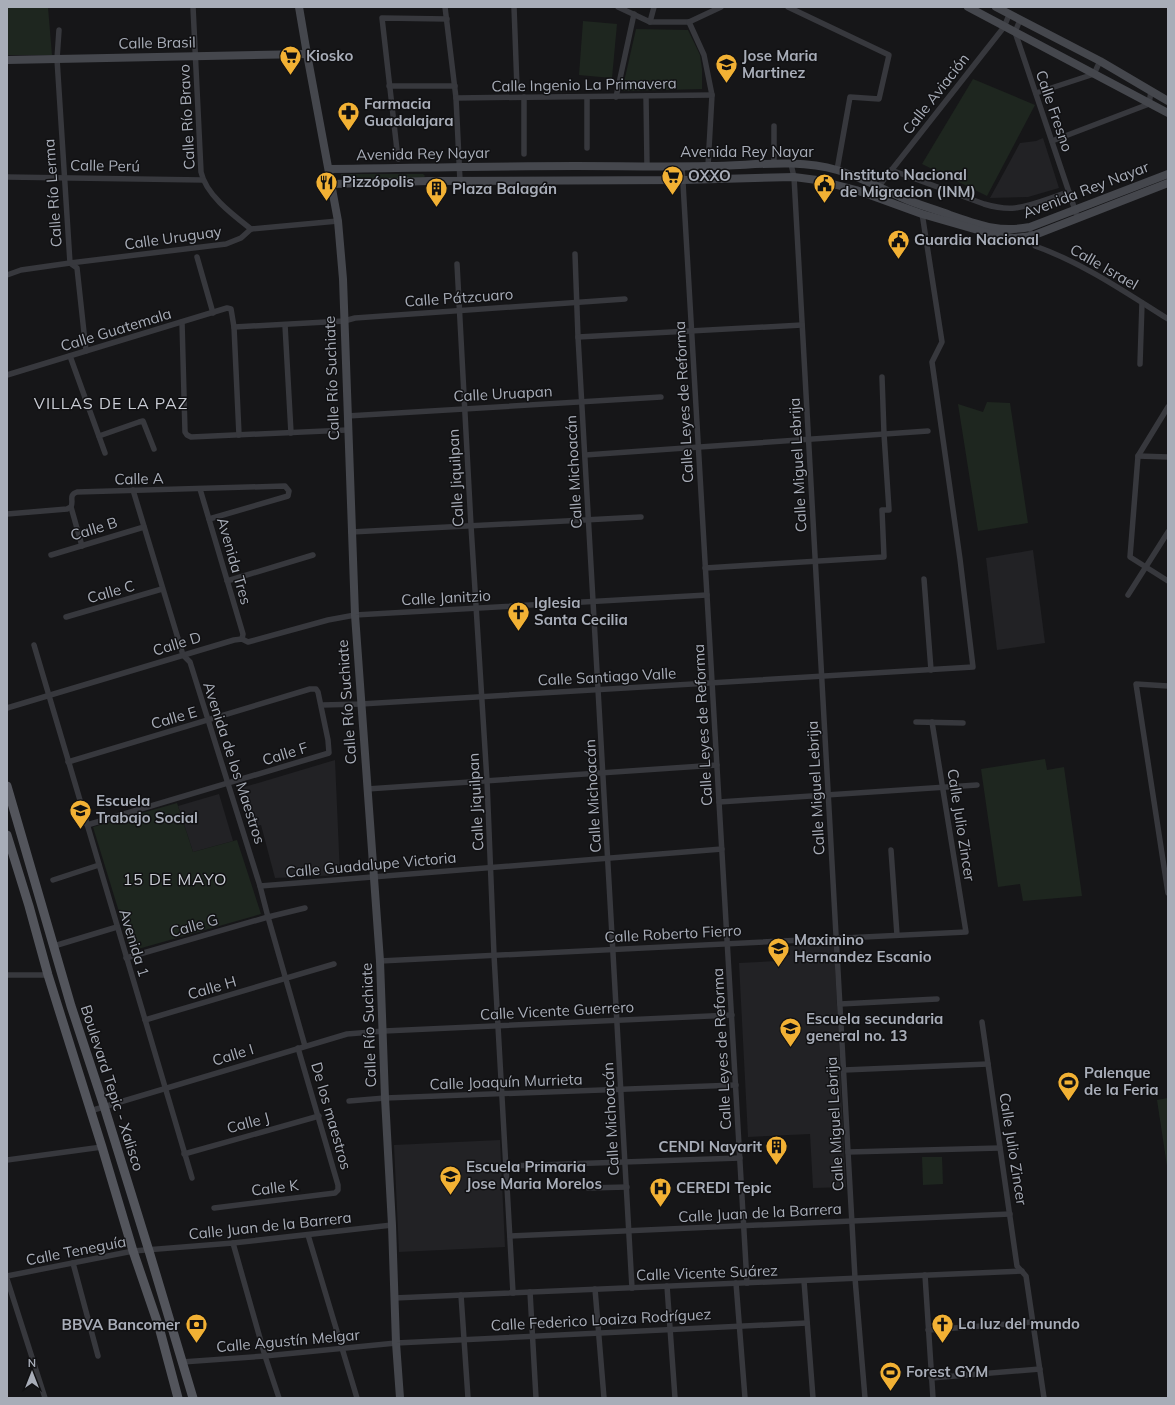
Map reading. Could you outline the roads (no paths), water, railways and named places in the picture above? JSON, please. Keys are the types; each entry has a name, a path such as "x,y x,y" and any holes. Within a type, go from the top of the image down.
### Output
{"main road":[{"name":"Calle Río Suchiate","path":"299,7 338,221 344,321 355,615 380,961 396,1343 400,1398"},
{"path":"968,7 1168,113"},
{"path":"996,7 1100,62 1168,101"},
{"name":"Calle Brasil","path":"7,60 307,54"},
{"name":"Avenida Rey Nayar","path":"329,169 708,166 774,164 815,165 837,170 905,198 973,223 997,230 1014,230 1030,227 1168,174"},
{"path":"427,168 428,181"},
{"name":"Avenida Rey Nayar","path":"332,184 428,181 683,180 794,177 835,184 922,214 994,235 1014,238 1032,236 1168,183"},
{"name":"Boulevard Tepic - Xalisco","path":"7,786 71,1006 104,1106 193,1398"},
{"name":"Boulevard Tepic - Xalisco","path":"7,835 48,975 133,1251 158,1326 178,1398"},
{"path":"29,906 38,915 47,940 54,946"},
{"path":"48,975 57,981 63,1000 71,1006"},
{"path":"102,1147 111,1150 118,1169 124,1171"},
{"path":"158,1326 170,1339 177,1359 182,1362"}],"street":[{"name":"Calle Río Bravo","path":"193,7 201,172 203,180 215,197 251,229"},
{"path":"445,7 455,86 460,181"},
{"path":"514,7 517,88"},
{"path":"618,7 650,22 689,22 721,7"},
{"path":"650,22 654,7"},
{"path":"788,7 889,55 879,99 850,98 837,170"},
{"path":"616,97 634,14"},
{"name":"Calle Aviación","path":"879,186 1004,26 1010,15"},
{"path":"398,159 382,18 447,19"},
{"path":"1015,32 1020,20"},
{"path":"689,22 704,55 712,95 708,166"},
{"name":"Calle Río Lerma","path":"58,30 57,59 70,263 77,268 86,351"},
{"name":"Calle Fresno","path":"1015,32 1078,218"},
{"path":"1036,93 1094,74 1100,62"},
{"path":"389,86 455,86"},
{"path":"1052,141 1149,104 1151,91"},
{"name":"Calle Ingenio La Primavera","path":"456,98 712,95"},
{"path":"646,96 647,166"},
{"path":"524,97 524,154"},
{"path":"586,97 587,148"},
{"path":"774,126 774,164"},
{"name":"Calle Miguel Lebrija","path":"791,164 794,177 855,1278 865,1398"},
{"name":"Calle Leyes de Reforma","path":"682,166 747,1283"},
{"name":"Avenida Rey Nayar","path":"891,170 984,204 997,207 1011,208 1024,206 1069,192"},
{"name":"Calle Perú","path":"7,177 203,180"},
{"path":"878,198 879,186"},
{"path":"921,204 922,214"},
{"name":"Calle Santiago Valle","path":"361,704 973,667 960,559 932,362 942,342 922,214"},
{"path":"251,229 338,221"},
{"path":"1030,227 1032,236"},
{"name":"Calle Uruguay","path":"7,275 21,270 70,263 226,244 241,238 251,229"},
{"name":"Calle Israel","path":"1032,236 1035,246 1054,252 1102,277 1168,320"},
{"name":"Calle Michoacán","path":"575,254 578,336 632,1288"},
{"path":"197,257 213,313"},
{"name":"Calle Jiquilpan","path":"457,264 471,526 487,781 501,1095 507,1166 513,1293"},
{"name":"Calle Pátzcuaro","path":"344,321 355,318 625,299"},
{"path":"1140,364 1142,303"},
{"name":"Calle Guatemala","path":"7,375 227,308 231,309 234,327"},
{"path":"239,435 234,327 344,321"},
{"path":"182,322 185,432 187,435 191,437 347,430"},
{"path":"285,325 291,432"},
{"path":"578,336 802,325"},
{"path":"70,356 105,453"},
{"path":"705,568 815,560 884,557 882,510 889,510 882,377"},
{"name":"Calle Uruapan","path":"347,416 661,397"},
{"path":"1168,407 1138,456 1130,557 1168,581"},
{"path":"99,436 143,421 154,449"},
{"path":"585,455 928,431"},
{"path":"1138,456 1168,456"},
{"name":"Calle A","path":"71,507 71,497 77,492 285,486 289,491 288,496 209,519"},
{"name":"Avenida Tres","path":"200,489 243,634 242,639"},
{"name":"Avenida de los Maestros","path":"132,490 183,654 190,662 207,721 260,886 305,1046"},
{"path":"7,514 67,509 71,507 82,546"},
{"path":"351,532 641,517"},
{"name":"Calle B","path":"51,555 144,527"},
{"path":"1128,595 1168,532"},
{"path":"227,581 313,555"},
{"path":"924,579 932,670"},
{"name":"Calle C","path":"66,617 162,589"},
{"name":"Calle Janitzio","path":"355,615 707,595"},
{"name":"Calle D","path":"7,708 183,654 234,640 242,639 248,642 328,620 355,615"},
{"name":"Avenida 1","path":"34,645 192,1178"},
{"path":"1168,686 1136,684 1168,893"},
{"name":"Calle E","path":"68,762 310,689 316,689 322,705 329,753"},
{"path":"322,705 361,704"},
{"path":"916,722 963,723"},
{"name":"Calle Julio Zincer","path":"932,722 966,932"},
{"name":"Calle F","path":"87,825 329,753"},
{"path":"367,789 717,765"},
{"path":"719,802 977,785"},
{"name":"Calle Guadalupe Victoria","path":"260,886 722,850"},
{"path":"891,850 897,935"},
{"path":"53,880 99,866"},
{"name":"Calle G","path":"126,958 268,917 305,908"},
{"path":"54,946 117,927"},
{"name":"Calle Roberto Fierro","path":"380,961 966,932"},
{"name":"Calle H","path":"145,1020 334,964"},
{"path":"7,975 48,975"},
{"path":"840,1004 937,999"},
{"name":"Calle Vicente Guerrero","path":"384,1031 732,1015"},
{"name":"Calle Julio Zincer","path":"982,1022 1017,1266 1024,1274 1033,1322 1044,1398"},
{"name":"Calle I","path":"90,1111 347,1034 384,1031"},
{"name":"De los maestros","path":"298,1048 319,1116 338,1185 338,1190"},
{"path":"844,1070 988,1064"},
{"name":"Calle Joaquín Murrieta","path":"349,1101 385,1098 501,1095 736,1085"},
{"name":"Calle J","path":"184,1154 319,1116"},
{"path":"7,1160 102,1147"},
{"path":"848,1152 1000,1148"},
{"path":"507,1166 740,1158"},
{"path":"588,1188 627,1187"},
{"name":"Calle K","path":"214,1208 335,1192 338,1190"},
{"name":"Calle Juan de la Barrera","path":"510,1236 1010,1214"},
{"name":"Calle Juan de la Barrera","path":"149,1251 392,1225"},
{"path":"308,1235 356,1398"},
{"path":"233,1243 265,1356 279,1398"},
{"name":"Calle Teneguía","path":"7,1278 133,1251 149,1251"},
{"path":"73,1264 98,1356"},
{"name":"Calle Vicente Suárez","path":"394,1298 925,1275 1024,1274"},
{"path":"925,1275 933,1398"},
{"path":"7,1278 45,1398"},
{"path":"804,1281 813,1398"},
{"path":"736,1284 744,1398"},
{"path":"667,1286 675,1398"},
{"path":"595,1290 604,1398"},
{"path":"530,1292 536,1398"},
{"path":"461,1295 468,1398"},
{"path":"928,1330 1033,1322"},
{"name":"Calle Federico Loaiza Rodríguez","path":"396,1343 533,1335 807,1323"},
{"name":"Calle Agustín Melgar","path":"182,1362 265,1356 396,1343"},
{"path":"932,1378 1040,1369"}],"place":[{"name":"Kiosko","path":"290,76"},
{"name":"Jose Maria Martinez","path":"727,84"},
{"name":"Farmacia Guadalajara","path":"348,132"},
{"name":"OXXO","path":"673,196"},
{"name":"Pizzópolis","path":"326,202"},
{"name":"Instituto Nacional de Migracion (INM)","path":"824,204"},
{"name":"Plaza Balagán","path":"436,208"},
{"name":"Guardia Nacional","path":"899,260"},
{"name":"Iglesia Santa Cecilia","path":"518,632"},
{"name":"Escuela Trabajo Social","path":"80,830"},
{"name":"Maximino Hernandez Escanio","path":"779,968"},
{"name":"Escuela secundaria general no. 13","path":"791,1048"},
{"name":"Palenque de la Feria","path":"1069,1102"},
{"name":"CENDI Nayarit","path":"777,1166"},
{"name":"Escuela Primaria Jose Maria Morelos","path":"450,1196"},
{"name":"CEREDI Tepic","path":"661,1208"},
{"name":"BBVA Bancomer","path":"196,1344"},
{"name":"La luz del mundo","path":"942,1344"},
{"name":"Forest GYM","path":"890,1392"}],"district":[{"name":"VILLAS DE LA PAZ","path":"111,403"},
{"name":"15 DE MAYO","path":"175,879"}]}
